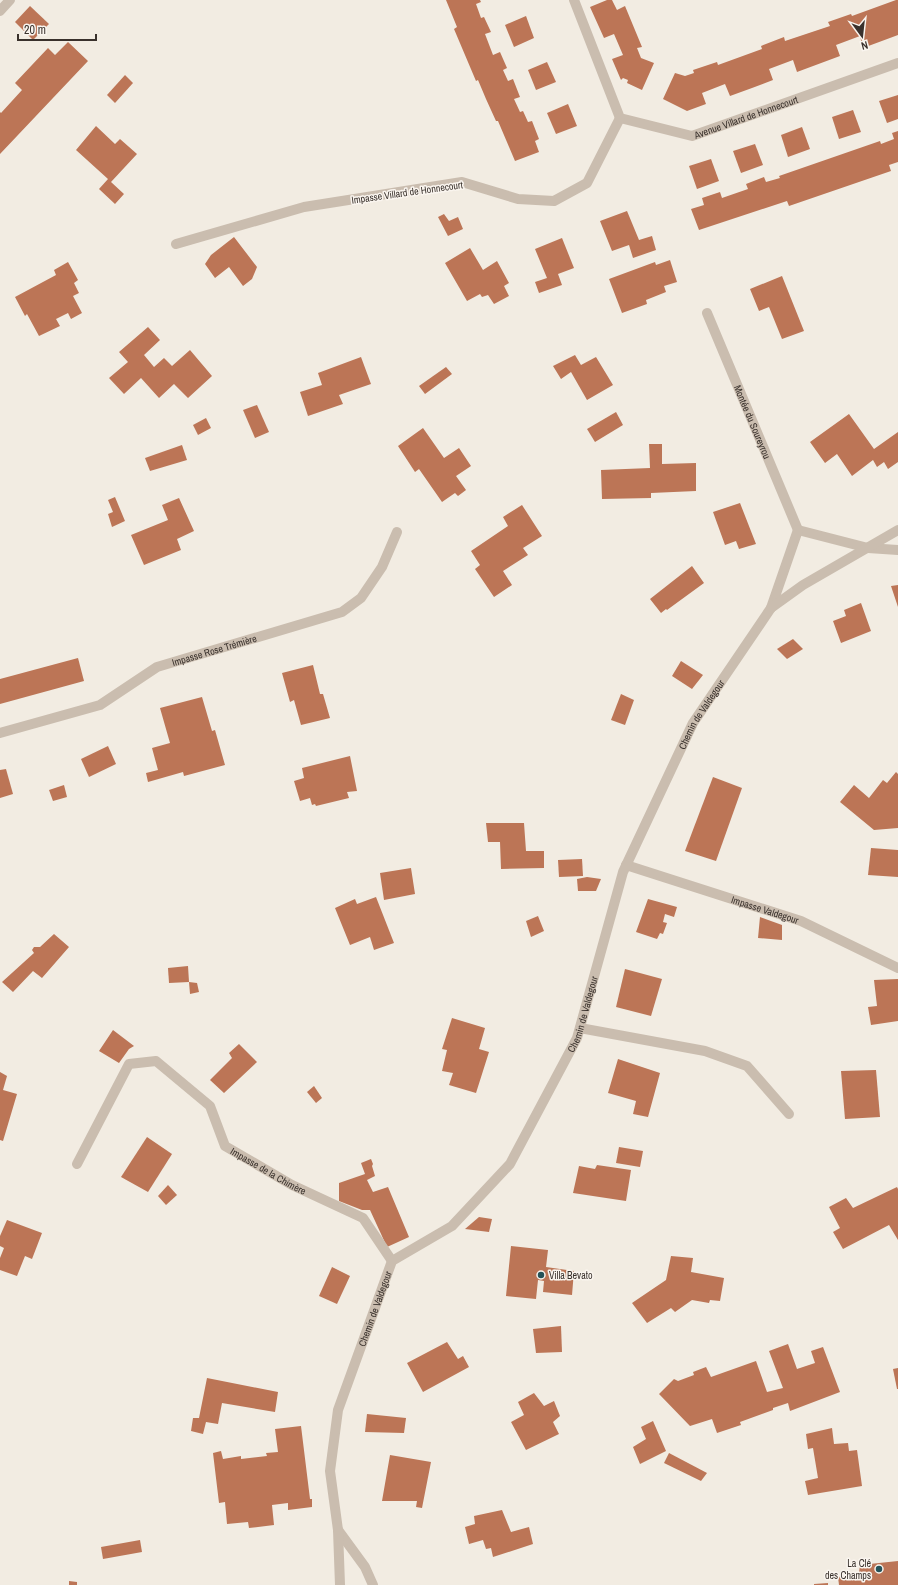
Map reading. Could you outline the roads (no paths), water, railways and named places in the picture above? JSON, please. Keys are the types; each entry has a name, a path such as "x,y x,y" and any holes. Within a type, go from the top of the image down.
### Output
{"street":[{"path":"0,11 10,0"},
{"path":"574,0 620,118"},
{"name":"Avenue Villard de Honnecourt","path":"620,118 692,136 898,63"},
{"name":"Impasse Villard de Honnecourt","path":"176,244 304,207 462,182 518,199 554,201 587,183 620,118"},
{"name":"Montée du Soureyrou","path":"707,313 798,530"},
{"path":"771,608 798,530 868,548 898,550"},
{"name":"Chemin de Valdegour","path":"340,1585 338,1530 330,1471 338,1410 392,1261 452,1226 510,1164 577,1038 623,872 692,723 771,608 803,585 898,530"},
{"name":"Impasse Rose Trémière","path":"0,733 100,705 157,667 342,612 361,598 382,567 397,532"},
{"name":"Impasse Valdegour","path":"626,865 801,921 898,968"},
{"path":"580,1028 705,1051 747,1066 789,1114"},
{"name":"Impasse de la Chimère","path":"77,1164 130,1064 156,1061 210,1106 225,1146 292,1185 363,1218 392,1261"},
{"name":"Chemin de Valdegour","path":"338,1530 365,1567 373,1585"}],"place":[{"name":"Villa Bevato","path":"541,1275"},
{"name":"La Clé des Champs","path":"879,1569"}]}
